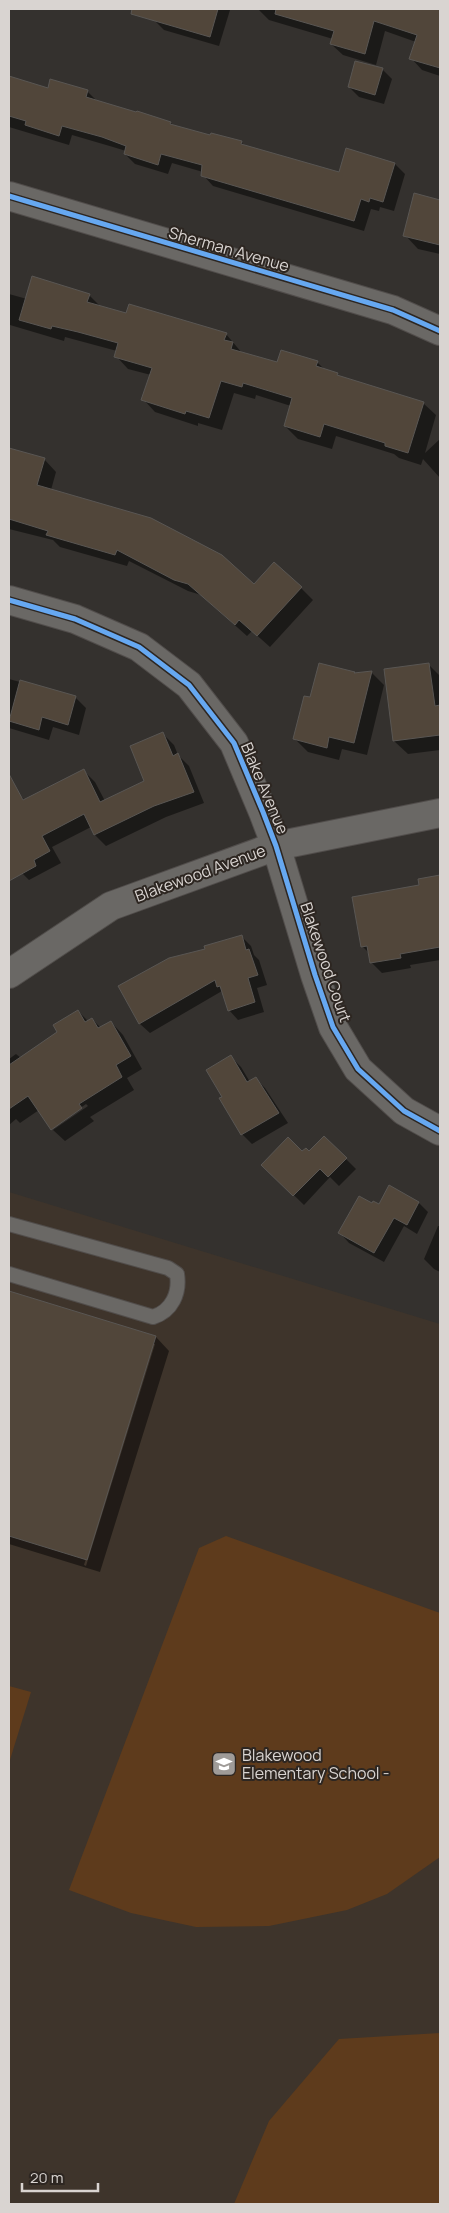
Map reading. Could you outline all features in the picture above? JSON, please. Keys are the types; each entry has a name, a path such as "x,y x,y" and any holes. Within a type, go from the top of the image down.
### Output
{"street":[{"name":"Sherman Avenue","path":"9,196 393,310 440,331"},
{"name":"Blake Avenue","path":"9,600 75,619 139,647 189,685 234,743 276,846"},
{"name":"Blakewood Avenue","path":"9,974 111,906 276,846 440,813"},
{"name":"Blakewood Court","path":"276,846 315,975 338,1035 358,1069 404,1111 440,1131"}],"lane":[{"path":"9,1224 168,1268 177,1274 178,1282 172,1305 163,1314 153,1317 9,1274"}],"shaded area":[{"name":"Blakewood Elementary School -","path":"9,1192 440,1324 440,2204 9,2204"},
{"path":"226,1536 440,1613 440,1857 387,1894 347,1910 269,1926 196,1927 131,1913 69,1890 199,1548"},
{"path":"9,1686 31,1692 9,1763"},
{"path":"440,2033 440,2204 234,2204 269,2121 339,2039"}],"building":[{"path":"132,9 218,9 210,37 131,14"},
{"path":"276,9 440,9 440,68 409,59 417,35 374,21 365,54 330,44 334,31 275,14"},
{"path":"355,61 383,68 375,95 348,87"},
{"path":"9,76 48,88 50,79 88,90 86,97 137,111 171,122 170,124 210,135 211,133 242,141 241,144 339,172 346,148 395,163 383,202 370,198 369,202 361,199 354,221 201,176 202,165 161,154 158,165 124,154 126,146 102,137 62,126 59,136 25,125 26,121 9,116"},
{"path":"414,193 440,200 440,245 403,236"},
{"path":"32,276 90,294 87,302 126,313 129,304 227,333 224,340 233,342 231,349 277,362 281,350 318,361 316,366 338,373 337,375 424,402 408,453 385,446 385,443 324,424 320,437 284,426 292,398 243,383 242,387 221,381 209,418 186,411 185,414 141,400 152,368 114,357 118,343 78,332 52,326 51,329 19,320"},
{"path":"9,448 45,458 37,485 151,518 222,555 254,584 274,562 302,587 257,636 239,620 235,625 188,584 174,580 117,550 115,555 46,535 48,531 9,519"},
{"path":"319,663 354,673 372,671 354,743 329,737 327,748 293,739 304,696 310,697"},
{"path":"429,663 435,706 440,705 440,735 393,741 384,669"},
{"path":"20,680 76,696 68,725 42,717 39,730 9,721"},
{"path":"163,732 173,756 178,753 194,792 154,806 94,835 84,814 42,836 50,851 34,860 36,866 9,881 9,774 23,800 84,769 100,802 144,781 130,746"},
{"path":"440,875 440,947 400,954 401,958 370,963 367,946 361,947 352,897 419,885 418,879"},
{"path":"242,935 246,950 249,949 258,975 248,978 255,1002 228,1011 220,986 217,987 215,980 139,1024 118,986 169,958 205,949 204,946"},
{"path":"78,1010 85,1022 92,1018 98,1028 111,1021 131,1056 116,1065 122,1077 79,1104 82,1108 51,1130 28,1096 9,1109 9,1065 57,1032 53,1025"},
{"path":"231,1055 247,1082 256,1077 279,1113 241,1135 219,1098 222,1097 206,1070"},
{"path":"324,1136 347,1158 328,1177 320,1169 293,1196 261,1165 288,1137 302,1151 306,1148 309,1151"},
{"path":"389,1185 419,1202 407,1225 394,1218 374,1253 338,1233 359,1196 372,1203 373,1201 379,1204"},
{"path":"9,1291 156,1336 87,1560 9,1536"}],"cycle path":[{"path":"9,196 393,310 440,331"},
{"path":"9,600 75,619 139,647 189,685 234,743 276,846 315,975 333,1027 358,1069 404,1111 440,1131"}],"place":[{"name":"Blakewood Elementary School -","path":"224,1764"}]}
